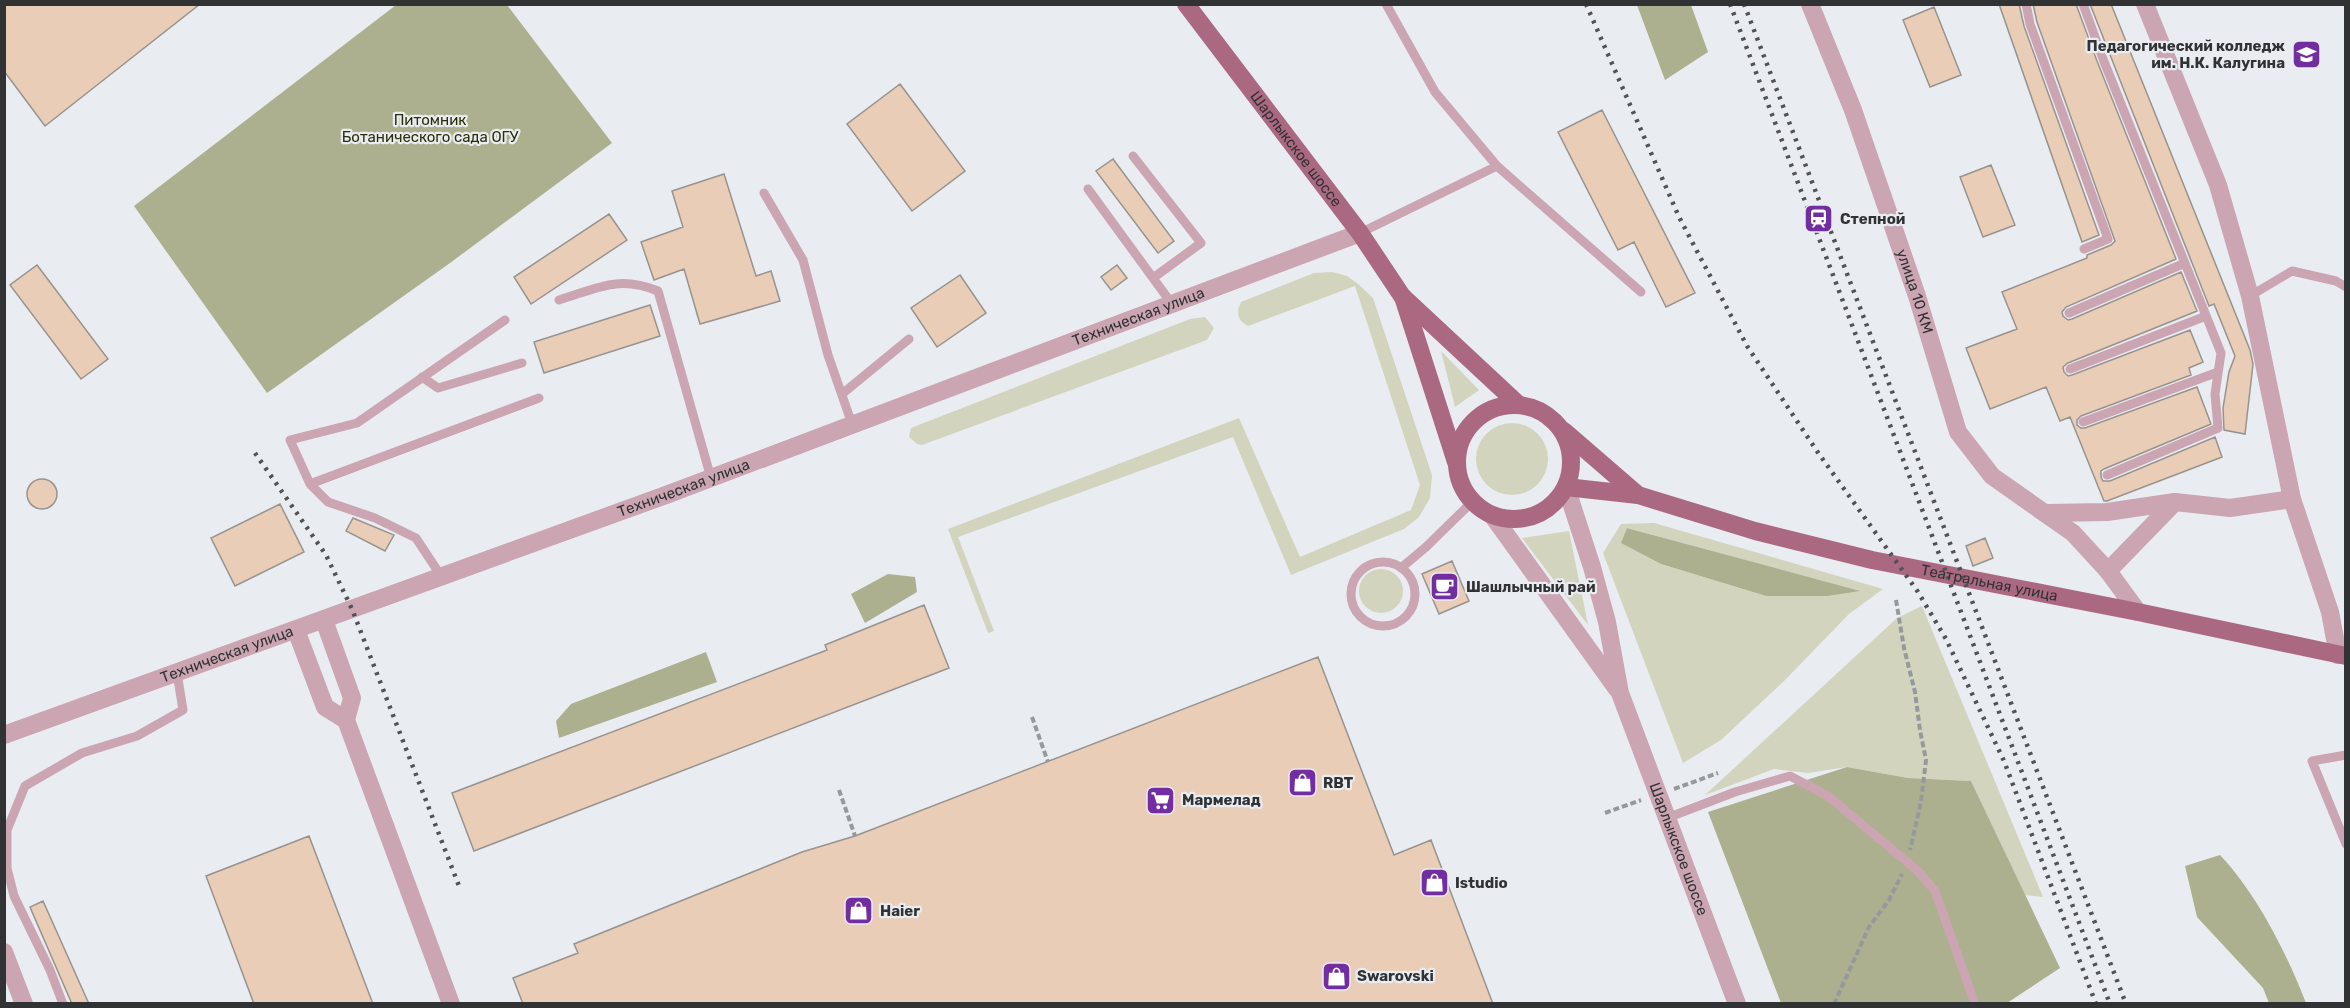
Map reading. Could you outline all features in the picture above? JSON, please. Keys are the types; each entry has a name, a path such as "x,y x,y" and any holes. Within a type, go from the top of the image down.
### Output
{"main road":[{"name":"Шарлыкское шоссе","path":"1186,4 1360,233 1402,296 1519,405"},
{"name":"Шарлыкское шоссе","path":"1402,296 1456,465"},
{"path":"1519,405 1543,412 1561,429 1568,443 1571,458 1570,473 1566,487 1552,504 1534,516 1506,519 1492,515 1472,502 1461,484 1456,465 1464,434 1478,417 1497,407 1519,405"},
{"name":"Театральная улица","path":"1561,429 1638,495"},
{"name":"Театральная улица","path":"1566,487 1638,495 1755,531 1872,560 2342,655"}],"street":[{"name":"улица 10 КМ","path":"1810,4 1853,110 1917,296 1958,432 1992,476 2073,533 2108,570 2138,612"},
{"path":"2145,4 2218,185 2250,296 2292,499 2342,655"},
{"name":"Техническая улица","path":"4,735 711,478 1360,233"},
{"name":"Шарлыкское шоссе","path":"1566,487 1592,567 1620,693 1737,1004"},
{"path":"2047,513 2107,512 2175,502 2230,508 2292,499"},
{"path":"2108,570 2175,502"},
{"name":"Шарлыкское шоссе","path":"1492,515 1620,693"},
{"path":"324,620 352,698 346,720 451,1004"},
{"path":"296,630 325,707 346,720"},
{"path":"4,952 24,1004"}],"lane":[{"path":"1386,4 1436,92 1497,166 1641,292"},
{"path":"2026,4 2030,24 2108,239 2084,249"},
{"path":"2083,4 2221,353 2215,394 2217,428 2107,475"},
{"path":"1133,156 1201,243 1153,278"},
{"path":"1360,233 1497,166"},
{"path":"1088,189 1172,304"},
{"path":"764,193 803,260 828,355 852,424"},
{"path":"2069,313 2185,263"},
{"path":"2250,296 2292,271 2337,280 2346,287"},
{"path":"559,300 616,283 639,284 658,291 711,478"},
{"path":"2070,369 2206,316"},
{"path":"441,576 416,538 375,518 328,502 310,484 290,440 357,423 505,320"},
{"path":"842,394 909,339"},
{"path":"422,377 438,388 522,363"},
{"path":"2083,422 2218,372"},
{"path":"310,484 539,398"},
{"path":"1401,568 1472,502"},
{"path":"1392,563 1401,568 1412,580 1416,596 1407,617 1391,626 1374,626 1359,616 1351,602 1352,585 1361,570 1370,564 1392,563"},
{"path":"63,1004 50,970 14,896 7,868 7,830 25,786 82,753 137,736 183,710 177,673"},
{"path":"2346,754 2312,761 2346,844"},
{"path":"1667,818 1735,792 1790,777 1828,796 1918,871 1935,891 1975,1004"}],"path":[{"path":"1834,1004 1869,927 1889,900 1907,862 1921,802 1926,760 1916,692 1904,648 1896,600"},
{"path":"1032,717 1048,762"},
{"path":"1687,784 1718,773"},
{"path":"839,790 855,836"}],"green space":[{"name":"Питомник Ботанического сада ОГУ","path":"396,5 507,5 612,143 450,263 267,393 134,206"},
{"path":"1637,5 1691,5 1708,52 1665,80"},
{"path":"1332,272 1347,276 1373,298 1432,475 1430,498 1419,517 1404,529 1291,575 1233,437 958,537 994,631 988,633 948,529 1239,418 1300,557 1411,510 1420,485 1355,286 1248,326 1238,316 1241,302 1314,273"},
{"path":"1205,317 1214,328 1207,340 922,445 909,437 911,428 1190,319"},
{"path":"1441,351 1479,390 1455,407"},
{"path":"1505,423 1519,423 1538,433 1548,452 1548,466 1538,485 1519,495 1505,495 1486,485 1476,466 1476,452 1486,433"},
{"path":"1654,523 1883,589 1849,614 1784,681 1721,740 1683,763 1603,553 1621,524","holes":["1627,528 1858,591 1766,596 1661,564 1622,543"]},
{"path":"1627,528 1860,591 1827,596 1766,596 1661,564 1621,543"},
{"path":"1569,531 1588,625 1522,538"},
{"path":"1381,569 1390,570 1397,575 1402,582 1402,600 1397,607 1390,612 1381,613 1372,612 1365,607 1360,600 1359,591 1360,582 1365,575 1372,570"},
{"path":"888,574 915,577 917,592 865,623 851,594"},
{"path":"1922,606 2043,897 2025,895 1971,781 1908,778 1847,767 1808,773 1774,769 1705,795 1897,618"},
{"path":"706,652 717,682 559,738 556,721 571,704"},
{"path":"1847,767 1908,778 1971,781 2060,968 2007,1003 1781,1003 1708,812"},
{"path":"2220,855 2234,871 2270,925 2306,1003 2269,1003 2263,988 2197,917 2185,866"}],"building":[{"path":"4,4 200,4 45,126 4,71"},
{"path":"1999,4 2019,4 2024,26 2099,235 2082,242"},
{"path":"2033,4 2076,4 2176,259 2066,307 2062,312 2063,316 2068,320 2072,319 2181,272 2197,311 2068,363 2063,367 2064,372 2068,376 2072,375 2190,330 2203,362 2189,368 2191,375 2081,416 2077,420 2077,425 2085,428 2197,387 2211,424 2104,469 2101,471 2101,477 2103,481 2110,481 2215,437 2222,457 2107,501 2104,501 2070,417 2060,421 2046,387 1990,409 1966,348 2017,329 2002,292 2087,258 2087,255 2115,241 2037,22"},
{"path":"2090,4 2111,4 2250,350 2253,364 2245,434 2224,430 2223,408 2229,372 2235,356 2214,304 2209,306"},
{"path":"1934,7 1961,75 1930,87 1903,20"},
{"path":"900,84 965,171 912,211 847,124"},
{"path":"1602,110 1695,293 1666,307 1634,242 1618,250 1558,132"},
{"path":"1113,159 1174,241 1158,253 1096,171"},
{"path":"1991,165 2015,225 1983,237 1960,177"},
{"path":"724,174 756,276 771,271 780,301 700,324 684,269 654,280 641,242 683,227 672,191"},
{"path":"609,214 627,240 531,304 514,277"},
{"path":"37,265 108,359 81,379 10,285"},
{"path":"1117,265 1127,278 1111,290 1101,277"},
{"path":"960,275 986,313 937,347 911,308"},
{"path":"650,305 660,336 544,373 534,342"},
{"path":"42,479 53,483 57,494 53,505 42,509 31,505 27,494 31,483"},
{"path":"280,504 304,552 235,586 211,538"},
{"path":"353,518 394,535 385,551 346,531"},
{"path":"1985,538 1993,558 1973,566 1966,546"},
{"name":"Шашлычный рай","path":"1452,561 1469,601 1439,614 1422,574"},
{"path":"924,605 949,668 474,851 452,793 827,650 825,645"},
{"name":"Мармелад","path":"1318,657 1394,855 1431,840 1493,1004 523,1004 513,978 578,953 574,944 802,852 855,836"},
{"path":"309,836 373,1004 254,1004 206,876"},
{"path":"43,901 89,1004 72,1004 30,907"}],"railway":[{"path":"1586,4 1679,217 1747,346 1819,454 1918,592 1946,639 2004,761 2096,1004"},
{"path":"1730,4 2110,1004"},
{"path":"1744,4 2126,1004"},
{"path":"255,453 326,555 352,609 459,886"}],"place":[{"name":"Педагогический колледж им. Н.К. Калугина","path":"2306,55"},
{"name":"Степной","path":"1819,219"},
{"name":"Шашлычный рай","path":"1445,587"},
{"name":"RBT","path":"1302,783"},
{"name":"Мармелад","path":"1161,800"},
{"name":"Istudio","path":"1434,883"},
{"name":"Haier","path":"859,911"},
{"name":"Swarovski","path":"1336,976"}]}
